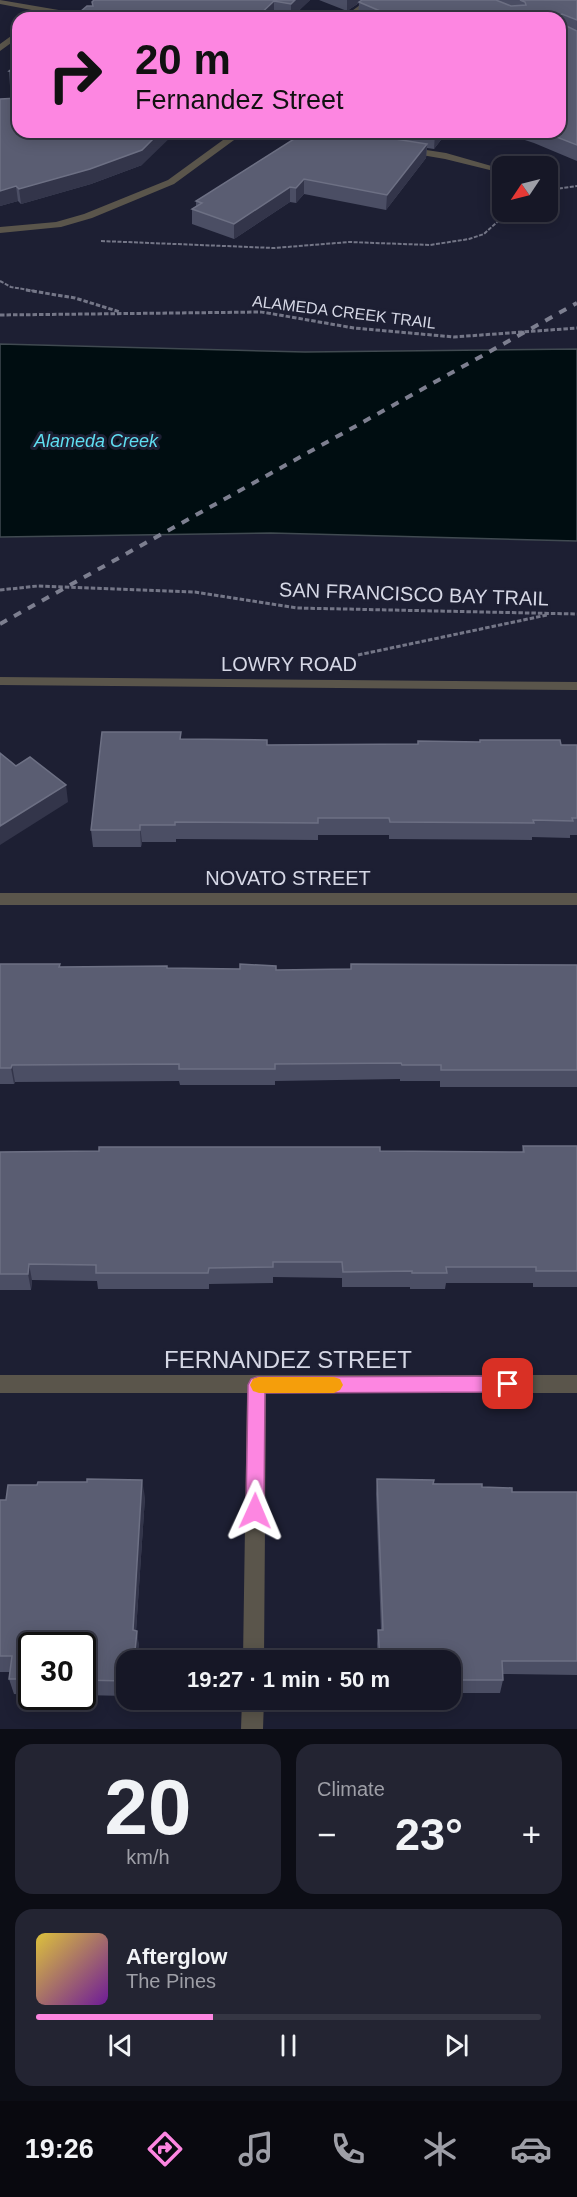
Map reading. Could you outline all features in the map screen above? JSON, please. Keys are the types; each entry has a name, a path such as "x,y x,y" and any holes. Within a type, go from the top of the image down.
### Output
{"street":[{"path":"355,12 373,0"},
{"path":"0,2 48,12"},
{"path":"0,48 12,39"},
{"path":"0,230 57,225 88,216 171,182 232,138"},
{"path":"327,138 333,139"},
{"path":"401,149 446,156 492,169"},
{"name":"LOWRY ROAD","path":"0,681 577,686"},
{"name":"NOVATO STREET","path":"0,899 577,899"},
{"name":"FERNANDEZ STREET","path":"0,1384 577,1384"},
{"path":"253,1650 257,1385"},
{"path":"252,1729 253,1710"}],"path":[{"path":"558,189 577,186"},
{"path":"91,242 274,248 349,242 430,245 469,239 484,234 497,222"},
{"path":"0,281 11,287 75,298 124,313"},
{"name":"ALAMEDA CREEK TRAIL","path":"0,315 261,312 354,328 454,338 577,328"},
{"name":"SAN FRANCISCO BAY TRAIL","path":"0,590 38,586 195,592 297,608 577,614"},
{"path":"355,656 554,614"}],"water":[{"name":"Alameda Creek","path":"0,344 305,352 577,349 577,541 271,533 0,537"}],"building":[{"path":"94,0 295,0 291,4 274,1 262,12 80,12 87,6 93,6"},
{"path":"362,0 496,0 511,6 526,5 520,0 577,0 577,20 566,16 566,12 383,12 359,2"},
{"path":"566,26 577,31 577,145 559,138 566,138"},
{"path":"12,98 12,138 154,138 142,150 90,169 19,189 16,186 0,191 0,99"},
{"path":"296,138 389,138 427,144 387,195 304,179 296,188 290,187 234,224 192,209 202,203 196,201"},
{"path":"102,732 181,732 180,739 267,740 267,745 560,740 561,745 577,745 577,818 572,818 573,821 533,820 534,823 390,822 389,818 318,818 318,823 175,822 175,825 140,825 140,830 91,830"},
{"path":"0,753 16,766 30,757 66,785 0,826"},
{"path":"0,964 240,969 240,964 276,966 276,970 351,969 351,964 577,965 577,1070 441,1070 441,1065 402,1065 401,1063 275,1064 275,1069 179,1069 179,1064 12,1065 11,1068 0,1068"},
{"path":"523,1146 577,1146 577,1271 536,1271 536,1267 446,1267 447,1273 343,1272 342,1262 273,1262 273,1267 209,1268 208,1273 96,1273 96,1265 29,1264 28,1274 0,1274 0,1152 99,1151 99,1147 380,1147 380,1151 524,1152"},
{"path":"87,1479 142,1480 133,1630 137,1631 135,1650 116,1650 116,1681 96,1680 96,1632 18,1632 18,1679 9,1679 12,1656 0,1656 0,1500 6,1500 8,1485 37,1485 38,1482 87,1482"},
{"path":"377,1479 434,1480 433,1484 482,1484 482,1487 512,1488 512,1492 577,1492 577,1661 502,1661 503,1680 461,1680 461,1650 379,1650 378,1630 383,1630"}],"railway":[{"path":"0,624 577,303"}],"slow traffic":[{"path":"259,1385 334,1385"}],"route":[{"path":"255,1511 257,1385 508,1384"}]}
